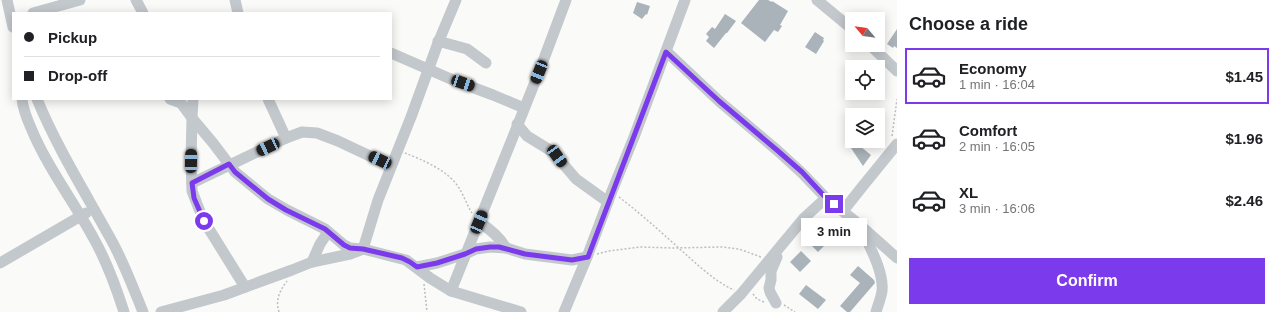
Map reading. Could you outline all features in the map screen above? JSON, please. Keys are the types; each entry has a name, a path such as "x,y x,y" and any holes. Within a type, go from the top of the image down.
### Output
{"street":[{"path":"37,12 80,0"},
{"path":"136,0 143,12"},
{"path":"235,0 238,12"},
{"path":"363,249 378,200 438,41 456,0"},
{"path":"451,291 566,0"},
{"path":"564,312 588,257 685,0"},
{"path":"817,0 845,23"},
{"path":"4,1 9,22"},
{"path":"438,41 467,49 486,63"},
{"path":"666,52 719,101 802,172 826,198 860,225 897,258"},
{"path":"877,52 897,71"},
{"path":"392,53 428,70 524,108"},
{"path":"22,100 26,114 48,162 105,261 124,312"},
{"path":"37,100 46,120 114,246 143,312"},
{"path":"173,100 181,103 235,172 268,199 328,232 350,248 363,249 402,258 451,291 522,312"},
{"path":"193,100 191,161 194,198 201,215 245,287"},
{"path":"268,100 286,138"},
{"path":"517,124 527,136 553,152 576,179 610,196"},
{"path":"192,183 229,164 302,132 317,133 338,141 391,166"},
{"path":"843,211 894,143"},
{"path":"723,312 770,260 804,218 826,198"},
{"path":"0,263 93,209"},
{"path":"479,222 500,238 506,248"},
{"path":"860,225 879,268 881,277 881,293 876,312"},
{"path":"312,262 320,244 328,232"},
{"path":"420,269 476,249 484,248 499,247 525,254 572,260 588,257"},
{"path":"776,303 769,288 771,271 779,248"},
{"path":"160,312 224,295 312,262 350,254 363,249"}],"path":[{"path":"894,143 897,99"},
{"path":"398,150 415,157 448,175 459,188 479,222"},
{"path":"610,196 637,211 692,261 721,283 734,290 743,291"},
{"path":"588,257 609,251 640,247 722,247 739,249 770,260"},
{"path":"278,312 277,302 279,293 296,268"},
{"path":"420,269 427,312"}],"building":[{"path":"759,0 772,1 788,11 780,25 782,26 778,32 774,30 765,42 741,23"},
{"path":"637,2 650,6 647,15 646,14 642,19 633,13"},
{"path":"725,14 736,21 714,48 706,41 709,37 706,34 712,27 715,29"},
{"path":"897,29 897,48 894,46 893,48 887,44"},
{"path":"815,32 824,38 824,41 816,54 805,47"},
{"path":"851,148 862,148 871,155 863,166"},
{"path":"820,231 829,241 818,252 808,242"},
{"path":"801,251 811,261 800,272 790,262"},
{"path":"858,266 874,280 875,283 850,312 847,312 840,306 860,283 850,275"},
{"path":"806,285 826,300 818,309 799,294"}],"route":[{"path":"204,221 194,198 192,183 229,164 235,172 268,199 286,210 325,229 344,245 350,248 363,249 402,258 417,267 452,259 476,249 490,247 506,248 525,254 572,260 588,257 666,52 719,101 802,172 826,198 834,204"}]}
